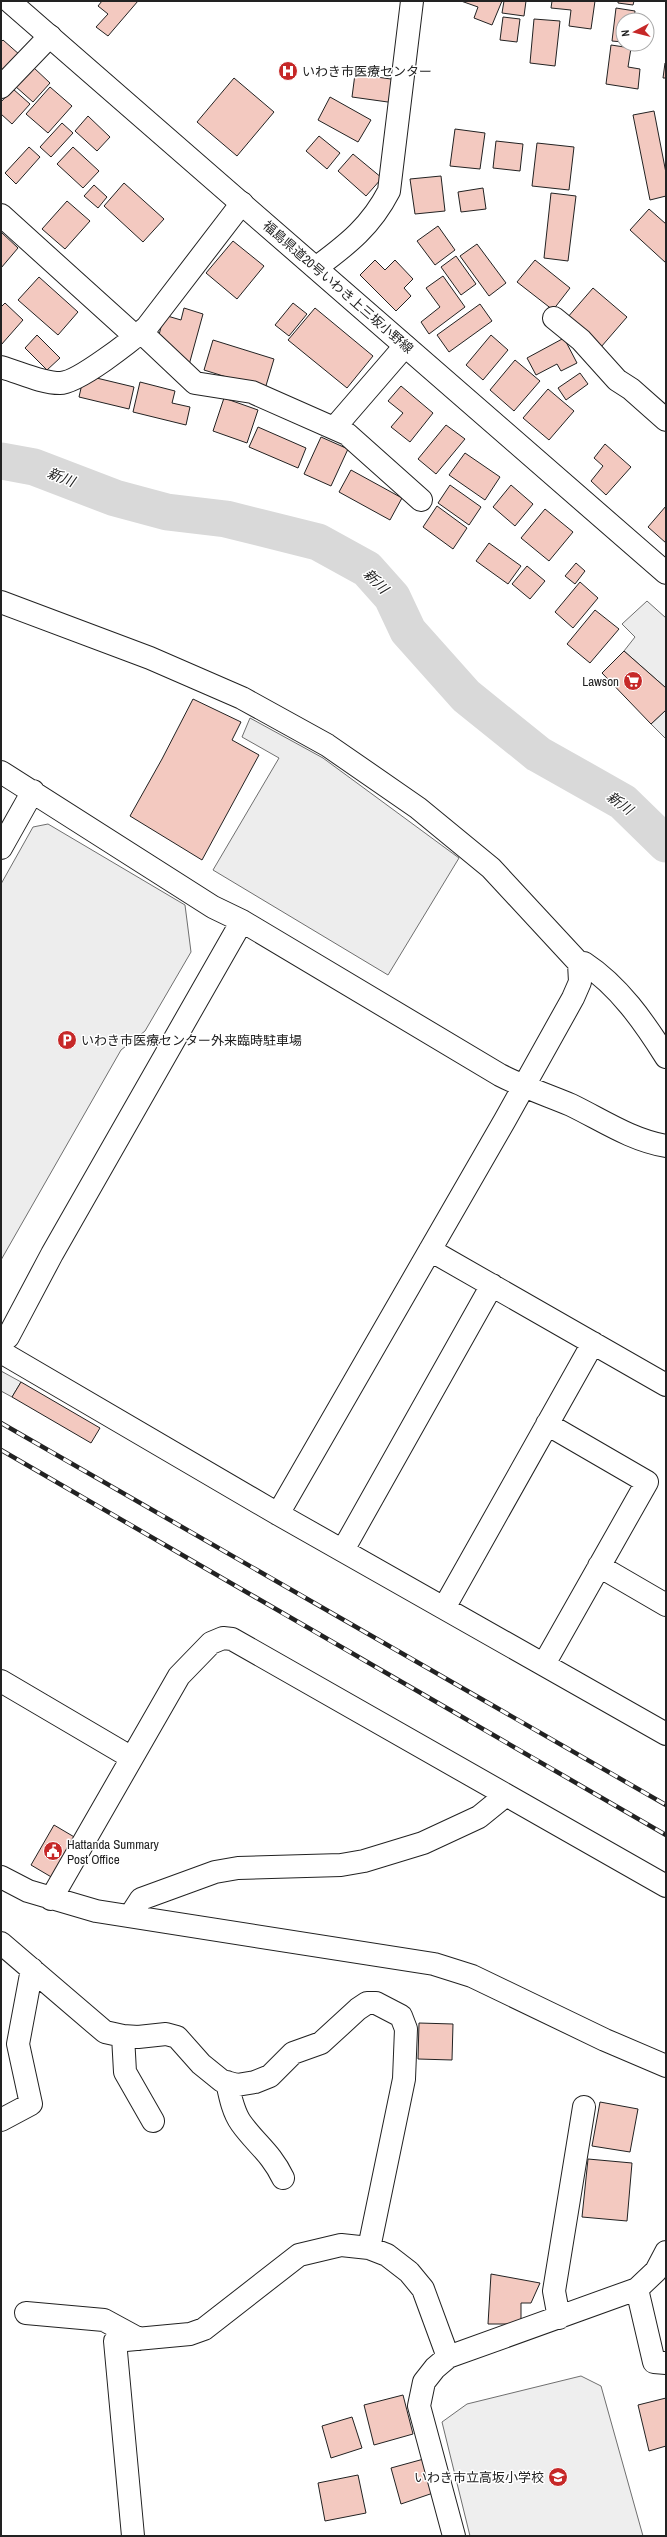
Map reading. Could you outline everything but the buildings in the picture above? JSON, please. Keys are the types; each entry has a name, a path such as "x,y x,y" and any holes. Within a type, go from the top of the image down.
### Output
{"street":[{"name":"福島県道20号いわき上三坂小野線","path":"9,1 317,267 666,574"},
{"path":"317,267 355,239 376,214 390,191 412,1"},
{"path":"1,87 50,36"},
{"path":"1,367 51,381 66,382 129,344 139,335 242,203"},
{"path":"1,214 195,383 252,392 335,427 348,434 421,500"},
{"path":"554,318 581,340 617,380 631,389 666,420"},
{"path":"335,427 405,346"},
{"path":"1,602 150,658 235,695 327,745 418,808 491,868 579,963 580,982 430,1250 278,1514"},
{"path":"1,772 34,791 213,907 242,921 522,1087 571,1105 624,1132 666,1146"},
{"path":"1,848 34,791"},
{"path":"242,921 52,1254 5,1345 278,1514 666,1734"},
{"path":"579,963 584,963 609,982 651,1033 666,1057"},
{"path":"430,1250 666,1385"},
{"path":"343,1550 492,1285"},
{"path":"444,1608 593,1343"},
{"path":"544,1664 647,1482 547,1424"},
{"path":"599,1566 666,1605"},
{"path":"51,1899 180,1676 211,1644 223,1638 232,1639 666,1886"},
{"path":"1,1681 132,1758"},
{"path":"130,1916 141,1899 215,1872 238,1868 341,1865 364,1861 423,1843 479,1817 506,1796"},
{"path":"1,1877 28,1891 96,1911 434,1964 472,1976 604,2040 666,2066"},
{"path":"1,1943 105,2032 123,2036 138,2037 166,2034 177,2037 201,2064 227,2082 237,2085 255,2082 270,2076 293,2053 321,2043 358,2009 367,2003 376,2003 401,2016 406,2028 404,2079 369,2248"},
{"path":"1,2120 31,2104 18,2044 32,1969"},
{"path":"123,2036 125,2072 153,2121"},
{"path":"227,2082 233,2106 241,2123 274,2159 283,2178"},
{"path":"559,2318 554,2291 584,2107"},
{"path":"133,2536 115,2341 190,2334 204,2329 299,2255 341,2245 369,2248 386,2255 409,2272 422,2289 448,2357"},
{"path":"454,2536 419,2406 424,2382 435,2368 448,2357 637,2289 656,2272 666,2252"},
{"path":"637,2289 654,2362 666,2363"},
{"path":"26,2312 104,2320 139,2339"}],"shaded area":[{"path":"647,601 666,618 666,688 624,651 635,637 622,624"},
{"path":"666,710 666,739 651,724"},
{"path":"250,718 323,758 459,858 388,975 213,870 279,758 242,737"},
{"name":"いわき市医療センター外来臨時駐車場","path":"48,824 185,905 191,952 145,1031 121,1050 1,1260 1,884 33,827"},
{"path":"1,1371 21,1382 12,1397 1,1391"},
{"path":"581,2376 601,2386 643,2536 470,2536 442,2422 467,2404"}],"waterway":[{"name":"新川","path":"1,461 34,467 115,498 167,512 226,519 318,542 367,569 392,597 408,631 466,696 538,754 623,802 666,844"}],"railway":[{"path":"1,1423 666,1805"},
{"path":"1,1450 666,1835"}],"place":[{"name":"いわき市医療センター","path":"288,71"},
{"name":"Lawson","path":"633,681"},
{"name":"いわき市医療センター外来臨時駐車場","path":"67,1040"},
{"name":"Hattanda Summary Post Office","path":"53,1851"},
{"name":"いわき市立高坂小学校","path":"558,2477"}]}
